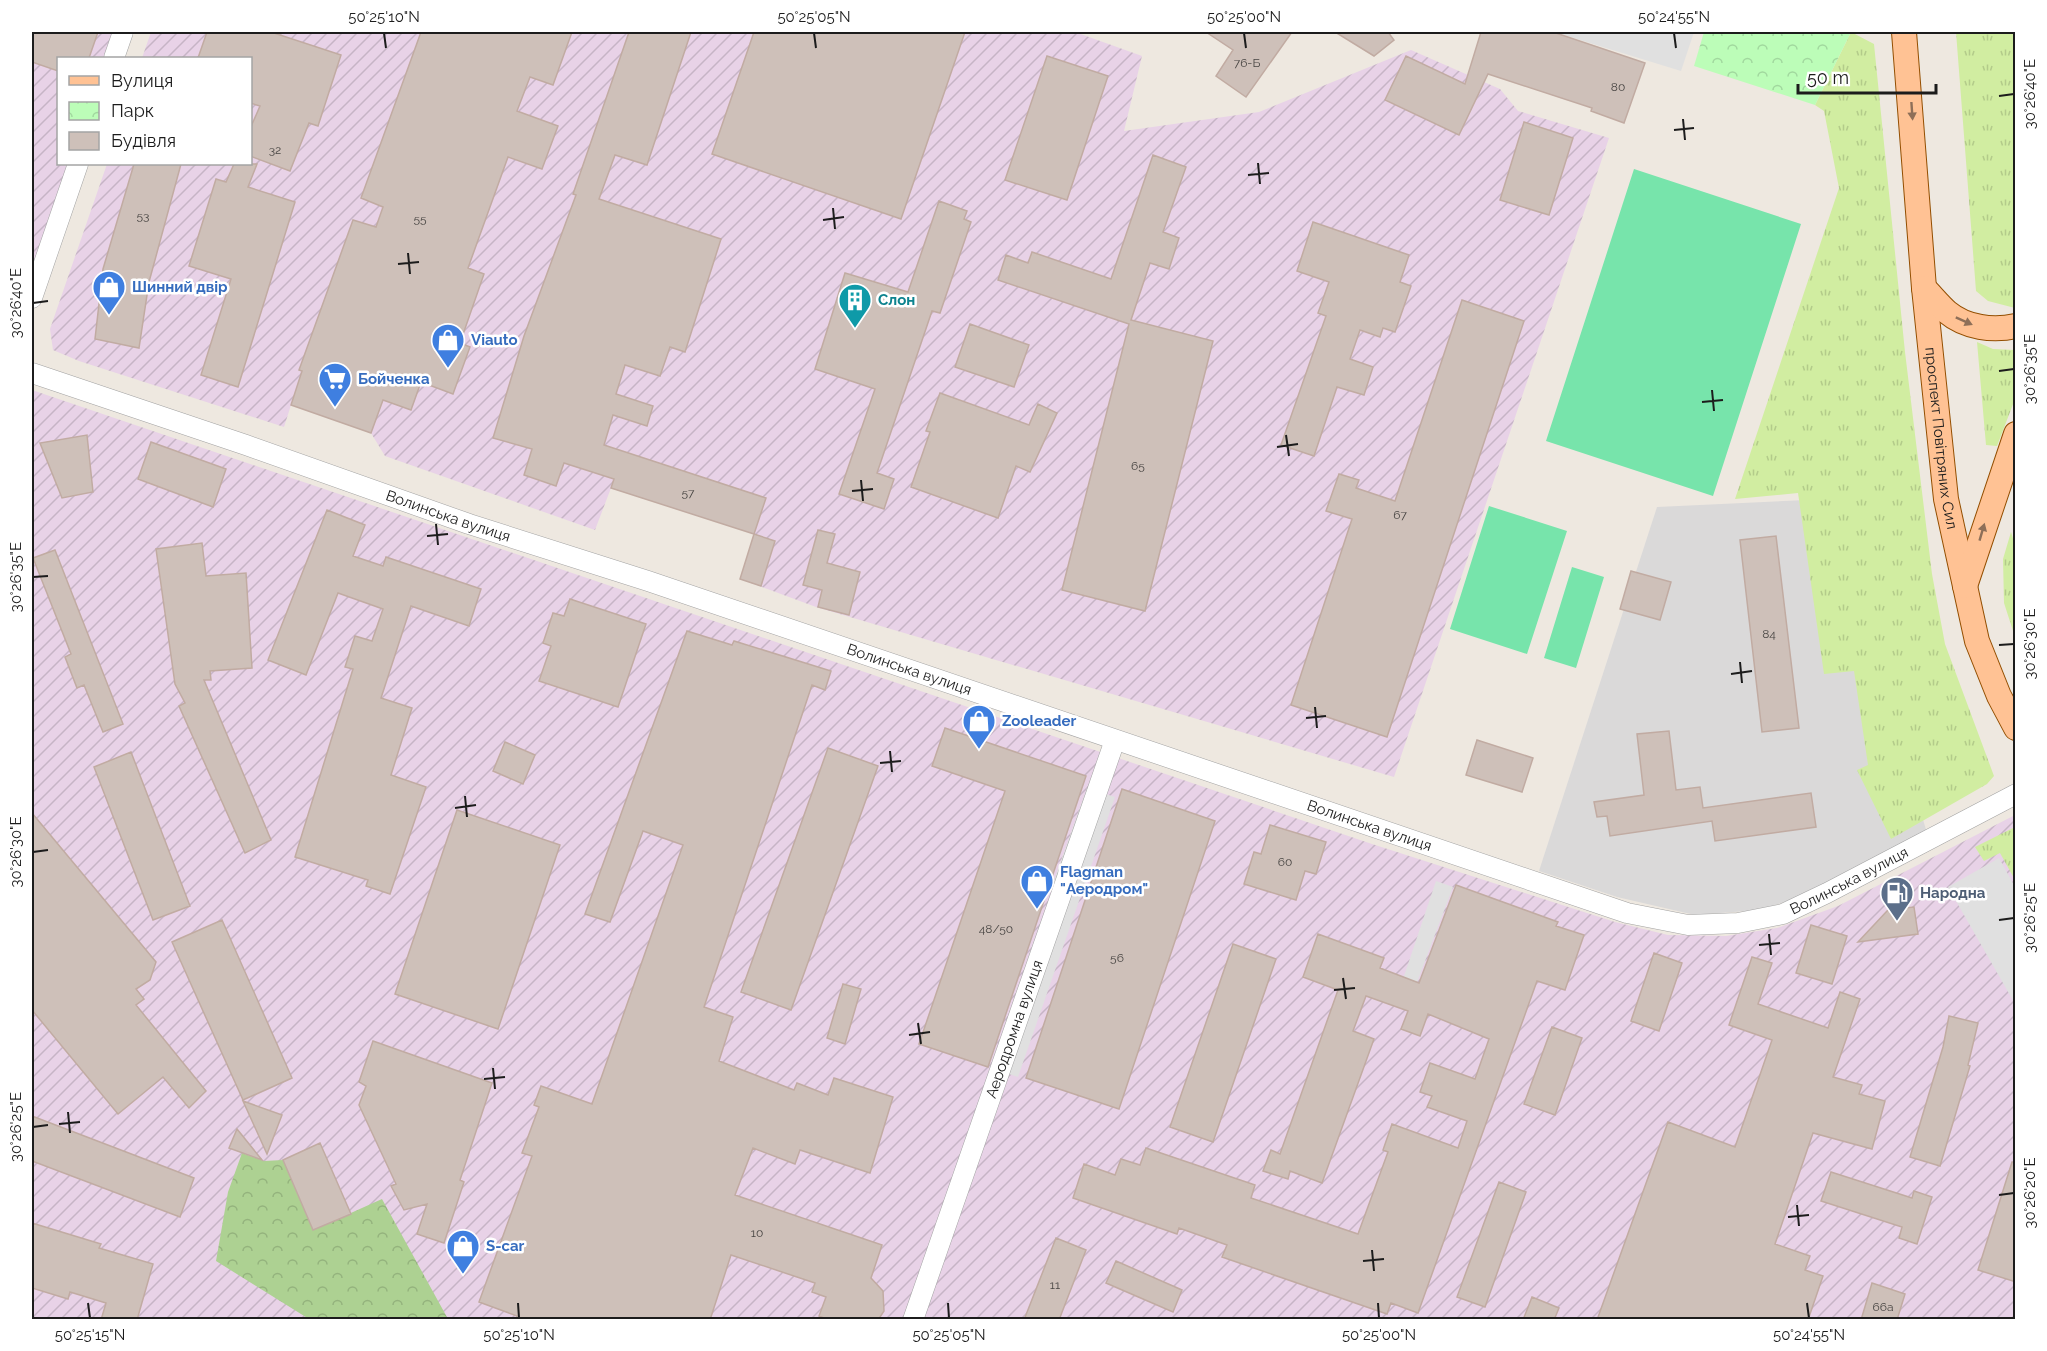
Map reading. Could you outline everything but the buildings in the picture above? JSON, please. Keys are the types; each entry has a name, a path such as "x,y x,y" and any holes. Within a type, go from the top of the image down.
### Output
{"main road":[{"name":"проспект Повітряних Сил","path":"1904,32 1924,288 1946,499 1977,641 1999,696 2016,728"},
{"path":"1924,288 1948,313 1969,325 2001,329 2016,326"},
{"name":"проспект Повітряних Сил","path":"1964,588 2016,434"}],"street":[{"path":"114,57 123,32"},
{"path":"32,298 78,165"},
{"name":"Волинська вулиця","path":"32,373 246,445 469,524 648,581 1627,913 1688,925 1738,923 1783,914 2016,794"},
{"name":"Аеродромна вулиця","path":"913,1320 1115,740"}],"shaded area":[{"path":"32,32 116,32 106,57 57,57 57,165 69,165 32,269"},
{"path":"151,32 1075,32 1142,56 1124,131 1259,112 1411,50 1500,89 1518,111 1609,138 1394,777 816,607 740,579 754,534 611,488 595,530 385,456 371,433 291,405 284,427 79,361 53,350 50,329 107,165 252,165 252,57 142,57"},
{"path":"1554,32 1694,32 1681,71"},
{"path":"32,390 1372,844 1615,922 1668,935 1726,936 1777,928 1838,906 2015,815 2015,1319 32,1320"},
{"path":"1829,499 1927,833 1801,897 1759,910 1695,915 1617,897 1539,871 1657,507"},
{"path":"1087,788 1115,797 1018,1077 991,1068 1034,941 1044,945 1064,887 1053,883"},
{"path":"1999,858 2015,887 2015,1004 1948,887"},
{"path":"1436,881 1453,887 1416,985 1403,979"}],"green space":[{"path":"1704,32 1851,32 1815,105 1694,66"},
{"path":"1851,32 1874,44 1905,352 1932,574 1945,644 1994,776 1987,784 1891,839 1857,770 1868,765 1854,671 1824,674 1798,493 1735,499 1839,188 1824,111 1815,105"},
{"path":"1956,32 2015,32 2015,308 1988,301 1976,291"},
{"path":"1634,169 1801,224 1713,496 1546,441"},
{"path":"1977,342 1993,349 2015,350 2015,399 1997,446 1986,445"},
{"path":"1489,506 1567,531 1527,654 1450,629"},
{"path":"2011,532 2016,548 2015,637 2004,603 2003,559"},
{"path":"1572,567 1604,577 1576,668 1544,658"},
{"path":"2015,827 2015,880 2000,853 1984,861 1975,847"},
{"path":"242,1153 264,1161 283,1160 313,1230 382,1199 448,1319 309,1319 216,1261 228,1192"}],"place":[{"name":"Шинний двір","path":"109,316"},
{"name":"Слон","path":"855,329"},
{"name":"Viauto","path":"448,369"},
{"name":"Бойченка","path":"335,408"},
{"name":"Zooleader","path":"979,750"},
{"name":"Flagman \"Аеродром\"","path":"1037,910"},
{"name":"Народна","path":"1897,922"},
{"name":"S-car","path":"463,1275"}]}
